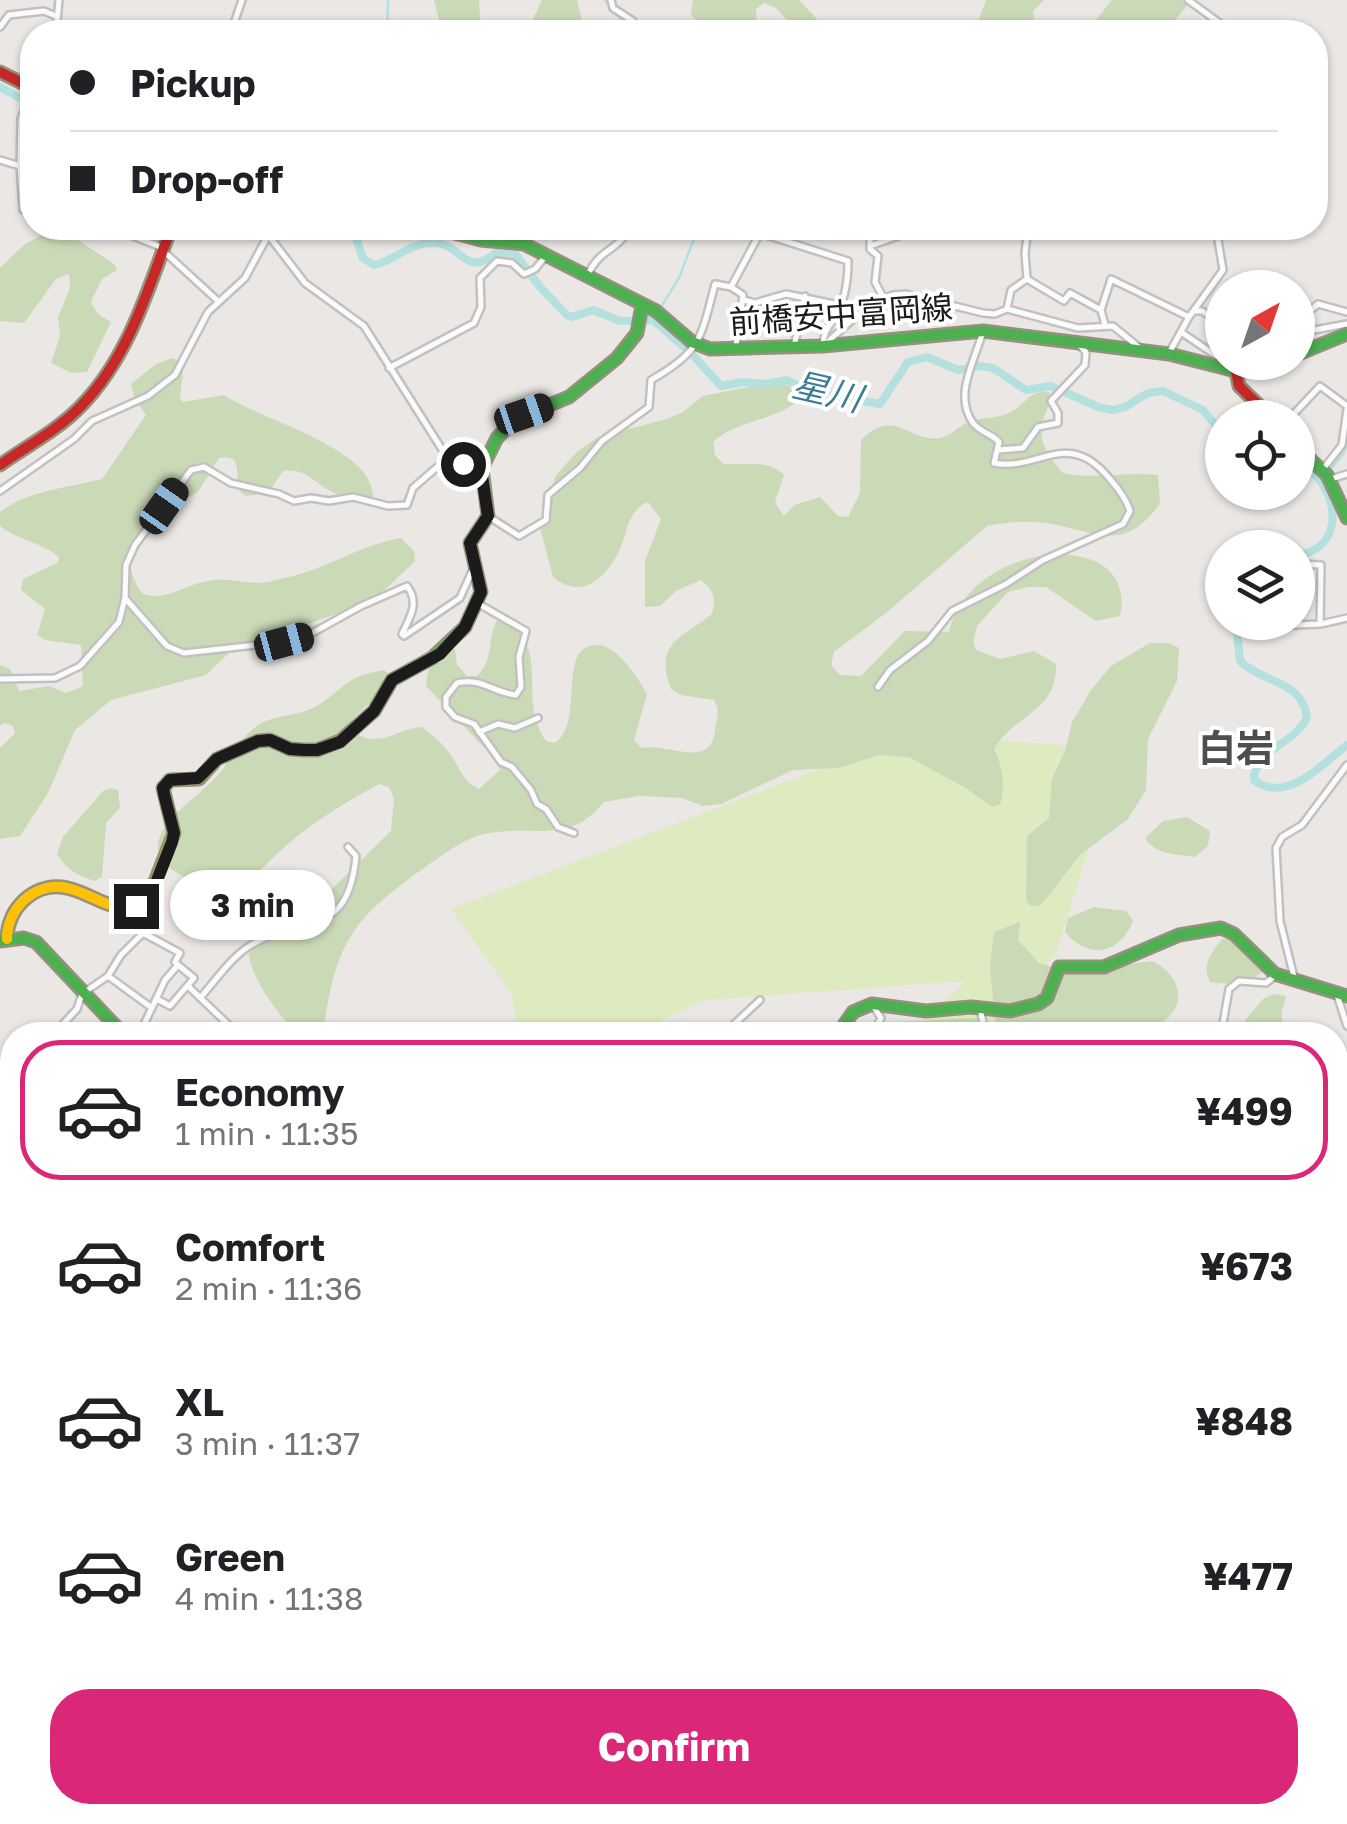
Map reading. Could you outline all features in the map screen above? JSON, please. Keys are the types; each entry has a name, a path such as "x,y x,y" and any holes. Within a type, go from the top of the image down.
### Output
{"main road":[{"path":"0,465 80,407 100,382 121,347 163,240"},
{"name":"前橋安中富岡線","path":"480,240 517,242 546,255 588,275 640,313 660,314 698,345 710,349 824,346 983,332 1205,357"},
{"path":"110,1022 36,942 24,938 4,940 11,910 48,888 70,888 94,902 136,906 147,902 174,833 163,788 170,780 198,778 217,759 258,741 270,740 304,750 340,742 374,711 392,680 440,654 465,627 477,603 480,584 470,543 488,516 482,476 484,460 506,426 524,414 569,397 632,342 640,313"},
{"path":"1315,347 1347,334"},
{"path":"1238,380 1254,400"},
{"path":"1315,464 1325,474 1347,518"},
{"path":"846,1022 853,1012 872,1004 926,1011 958,1007 1010,1011 1038,1004 1047,998 1058,967 1104,967 1166,940 1211,927 1228,930 1276,975 1342,994"}],"street":[{"path":"56,20 59,0"},
{"path":"611,0 613,8 632,20"},
{"path":"1188,0 1216,20"},
{"path":"0,26 9,15 44,10 56,16"},
{"path":"0,160 20,166"},
{"path":"142,240 160,248 218,301"},
{"path":"0,492 74,439 92,421 148,396 175,375 208,312 242,280 267,240"},
{"path":"272,240 305,282 360,320 431,437 450,456 482,476"},
{"path":"588,275 594,260 622,240"},
{"path":"731,287 756,240"},
{"path":"782,240 848,261 848,280 835,316 825,327 824,346"},
{"path":"870,240 878,256 875,282 883,297"},
{"path":"870,246 887,240"},
{"path":"1027,240 1027,279"},
{"path":"1168,354 1223,270 1218,240"},
{"path":"389,368 474,323 481,308 480,278 497,261 512,263 524,274 535,269 546,255"},
{"path":"1008,309 1011,290 1027,279"},
{"path":"1027,279 1064,301 1070,293 1101,310"},
{"path":"1105,325 1101,310 1112,279 1191,314 1205,314"},
{"path":"488,516 519,536 548,518 548,495 580,468 602,441 649,406 651,380 678,366 698,345 715,284 744,295 736,348"},
{"path":"744,300 755,302 786,294 839,305"},
{"path":"824,346 883,297 906,294 983,313 1008,309 1071,327 1113,326 1143,351"},
{"path":"794,347 805,296"},
{"path":"1315,308 1320,304 1347,312"},
{"path":"1315,331 1347,324"},
{"path":"998,450 1023,448 1038,427 1056,425 1060,419 1052,401 1085,365 1086,352 1075,342 1071,327"},
{"path":"878,687 890,670 928,640 952,611 1043,560 1127,520 1130,506 1089,457 1053,455 996,464 996,437 976,428 968,414 964,389 983,332"},
{"path":"1181,332 1205,349"},
{"path":"1307,400 1320,386 1347,408 1342,445 1325,474"},
{"path":"0,680 54,678 78,668 119,622 130,555 191,470 204,467 231,482 294,500 352,497 407,506 414,488 450,456"},
{"path":"1325,474 1347,474"},
{"path":"124,598 168,646 184,654 305,636 408,586 414,607 404,636 460,598 474,564"},
{"path":"1315,565 1321,565 1320,624"},
{"path":"477,603 526,630 519,658 522,686 516,696 488,684 457,683 446,696 448,713 471,722 558,827 574,833"},
{"path":"1315,624 1347,618"},
{"path":"480,732 498,724 515,728 538,718"},
{"path":"1295,981 1280,921 1276,848 1282,837 1302,825 1347,766"},
{"path":"200,998 247,948 321,921 337,911 350,892 353,876 356,856 348,847"},
{"path":"65,1022 77,1008 82,994 108,976 144,933 149,916 147,902"},
{"path":"144,933 180,952 175,962 194,978 170,1006 157,999"},
{"path":"144,1022 178,965"},
{"path":"1224,1022 1226,994 1232,986 1239,981 1262,985 1276,975"},
{"path":"108,976 152,1008"},
{"path":"188,985 225,1022"},
{"path":"1342,994 1346,1022"},
{"path":"736,1022 760,1000"},
{"path":"872,1004 881,1018 879,1022"},
{"path":"980,1009 983,1022"}],"green space":[{"path":"434,0 479,0 480,20 439,20"},
{"path":"542,0 577,0 582,20 533,20"},
{"path":"693,0 799,0 817,20 787,20 776,8 764,3 756,9 756,20 696,20 691,15"},
{"path":"986,0 1044,0 1033,11 1034,20 978,20"},
{"path":"1112,0 1191,0 1175,20 1096,20"},
{"path":"33,240 78,240 117,270 102,279 91,302 98,314 111,322 87,372 71,373 51,363 60,336 58,317 70,288 69,274 56,279 24,323 0,321 0,268"},
{"path":"173,358 179,361 183,372 183,402 224,395 314,437 356,465 369,481 373,499 366,503 338,494 304,474 291,471 283,471 268,493 246,496 238,490 235,462 219,458 198,492 168,507 132,542 131,570 143,594 166,595 210,581 270,582 401,538 414,551 415,561 372,602 233,649 206,675 111,700 75,730 48,793 20,836 0,839 0,748 15,733 13,726 0,725 0,665 10,669 19,691 49,686 66,693 83,686 81,645 45,640 37,635 45,609 21,590 23,579 57,563 59,557 0,526 0,512 36,494 102,479 146,415 131,384 156,364"},
{"path":"779,381 792,388 794,404 731,430 713,442 715,455 723,464 764,465 784,475 775,502 784,516 794,505 820,497 838,516 848,517 860,493 861,440 873,430 892,425 939,438 971,421 1011,412 1039,392 1049,392 1042,439 1063,473 1158,475 1160,504 1136,528 1124,533 1101,535 1031,522 987,526 834,652 831,665 840,675 861,676 905,631 949,632 963,601 987,577 1018,562 1050,555 1080,557 1105,567 1119,587 1120,616 1096,621 1046,587 1028,587 1008,592 977,626 973,642 976,650 1000,659 1034,651 1056,664 1050,693 994,749 1002,776 1000,804 993,807 909,757 879,755 839,768 793,770 721,804 703,806 682,798 639,796 604,802 578,824 564,829 481,835 428,865 364,918 342,954 325,1022 288,1022 254,973 249,953 252,941 263,924 288,932 391,831 394,799 389,787 380,784 354,798 302,833 255,874 226,883 195,881 163,861 158,848 169,822 217,776 252,729 272,719 311,709 355,678 384,670 390,675 386,687 352,720 354,732 380,739 422,727 479,789 500,770 495,759 426,686 430,664 444,646 455,649 457,665 467,676 477,676 487,662 500,616 526,643 531,658 533,707 546,741 555,743 564,733 578,657 585,648 598,645 620,657 647,694 634,740 641,748 687,752 705,749 712,743 715,731 716,704 714,700 681,695 671,689 666,661 674,643 712,614 714,598 701,580 676,591 660,606 645,607 645,561 661,519 648,502 641,506 631,518 611,565 597,580 581,587 572,587 553,577 539,524 556,475 578,451 598,437 683,412 703,396"},
{"path":"1150,643 1169,643 1179,648 1177,681 1148,739 1146,790 1128,819 1081,854 1041,905 1031,906 1026,901 1027,836 1049,818 1052,779 1072,722 1111,666"},
{"path":"907,736 1055,744 1115,761 1057,951 1018,1003 1053,1022 920,1022 966,981 705,1000 658,1022 517,1022 511,993 451,909"},
{"path":"110,788 118,790 120,808 106,823 102,877 95,881 73,871 57,854 63,837"},
{"path":"1187,817 1210,831 1208,846 1195,857 1160,851 1145,838 1163,821"},
{"path":"1094,907 1126,911 1133,921 1120,941 1103,950 1084,947 1065,932 1068,918"},
{"path":"1020,922 1018,940 1039,963 1056,968 1086,970 1152,961 1175,983 1177,1006 1162,1022 995,1022 990,967 994,932"},
{"path":"1222,939 1237,941 1264,970 1239,983 1210,982 1207,964"},
{"path":"1273,994 1286,996 1284,1022 1244,1022 1263,999"},
{"path":"980,1018 978,1022 891,1022"}],"waterway":[{"path":"387,20 388,0"},
{"path":"605,0 621,20"},
{"name":"星川","path":"0,87 20,98"},
{"name":"星川","path":"356,240 363,258 374,265 425,243 443,244 476,262 496,253 516,255 567,315 593,310 620,321 653,320 721,386 787,380 811,392 880,404 908,362 927,357 958,370 993,368 1026,390 1051,386 1113,410 1148,393 1163,391 1205,412"},
{"path":"661,307 679,278 693,240"},
{"path":"1323,475 1347,437"},
{"name":"星川","path":"1315,475 1327,493 1333,516 1327,537 1315,549"},
{"name":"星川","path":"1238,640 1240,661 1298,696 1307,717 1294,734 1260,761 1254,780 1279,788 1291,785 1347,745"}],"traffic: fast":[{"path":"481,240 524,244 656,311 692,342 710,349 823,346 983,331 1169,354 1205,363"},
{"path":"432,658 465,627 481,592 470,543 488,516 482,468 497,438 515,419 569,397 617,358 637,333 642,305"},
{"path":"1315,347 1347,334"},
{"path":"1315,464 1327,475 1347,518"},
{"path":"846,1022 853,1012 872,1004 926,1011 971,1007 1010,1011 1038,1004 1047,998 1059,967 1104,967 1179,935 1221,928 1234,934 1275,974 1347,996"},
{"path":"0,941 24,938 36,942 112,1022"}],"traffic: slow":[{"path":"7,939 8,927 19,906 47,888 71,889 114,906 147,902 174,833 163,788 170,780 199,779 217,759 258,741 270,740 304,750 317,750 340,741 374,711 392,680 432,658"}],"traffic: jam":[{"path":"0,72 20,82"},
{"path":"0,465 62,423 112,367 145,299 167,240"},
{"path":"1238,380 1253,400"}],"district":[{"name":"白岩","path":"1236,749"}],"route":[{"path":"136,906 150,898 172,842 174,833 163,788 170,780 198,778 217,759 258,741 270,740 304,750 340,742 374,711 392,680 440,654 465,627 481,592 470,543 488,516 488,505 482,476 463,464"}]}
